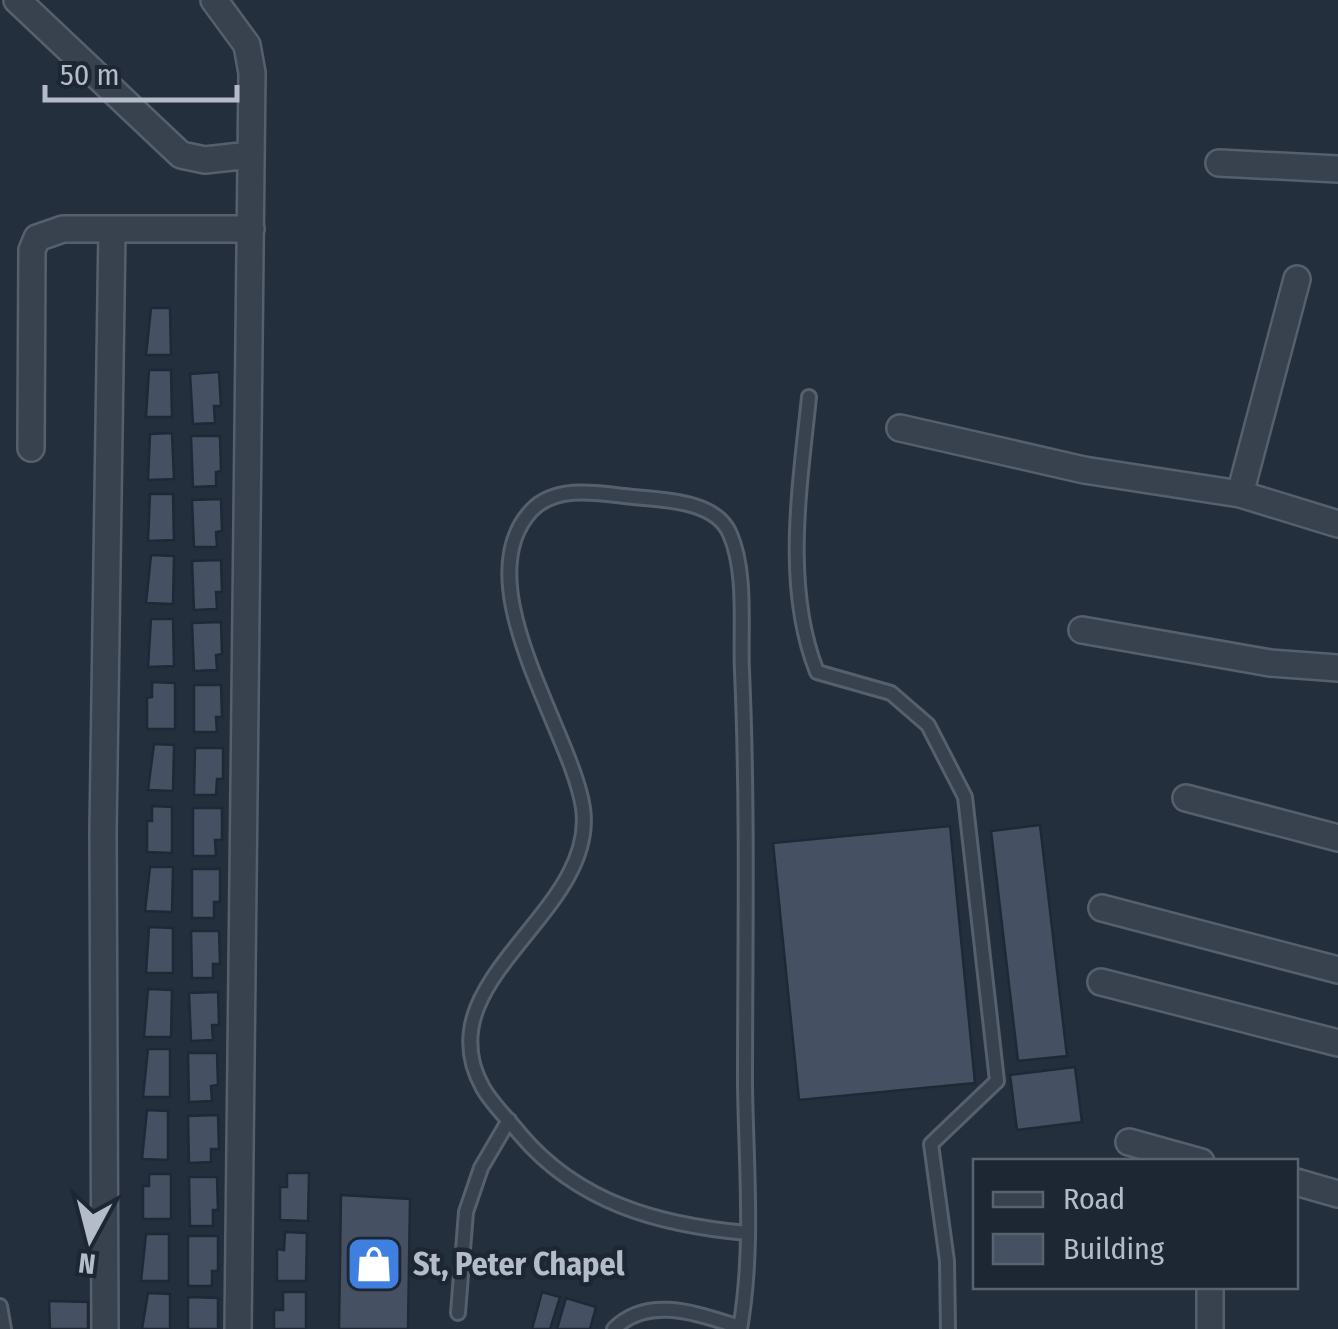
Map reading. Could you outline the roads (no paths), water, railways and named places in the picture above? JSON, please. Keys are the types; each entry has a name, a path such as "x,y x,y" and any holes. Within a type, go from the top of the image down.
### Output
{"street":[{"path":"16,0 181,155 206,160 250,156"},
{"path":"214,0 248,45 252,73 238,1329"},
{"path":"1219,163 1338,169"},
{"path":"31,448 32,250 36,238 48,232 112,228 250,229"},
{"path":"105,1329 104,831 112,228"},
{"path":"1240,494 1297,279"},
{"path":"900,428 1084,470 1240,494 1338,524"},
{"path":"1082,630 1270,663 1337,665"},
{"path":"1186,798 1338,838"},
{"path":"1102,908 1338,970"},
{"path":"1101,982 1338,1043"},
{"path":"1129,1142 1189,1159"},
{"path":"1298,1183 1338,1194"},
{"path":"1210,1289 1210,1329"}],"lane":[{"path":"809,397 796,525 806,644 818,672 891,694 928,726 964,797 997,1081 930,1144 946,1261 948,1329"},
{"path":"614,1329 645,1311 684,1310 740,1328 747,1233 745,732 738,565 730,531 700,508 586,491 549,497 528,513 513,546 512,606 529,669 580,789 584,821 578,856 548,910 490,982 474,1014 471,1050 482,1088 546,1164 576,1187 680,1224 747,1233"},
{"path":"458,1312 466,1212 482,1168 509,1120"},
{"path":"0,1306 4,1329"}],"place":[{"name":"St, Peter Chapel","path":"374,1264"}]}
